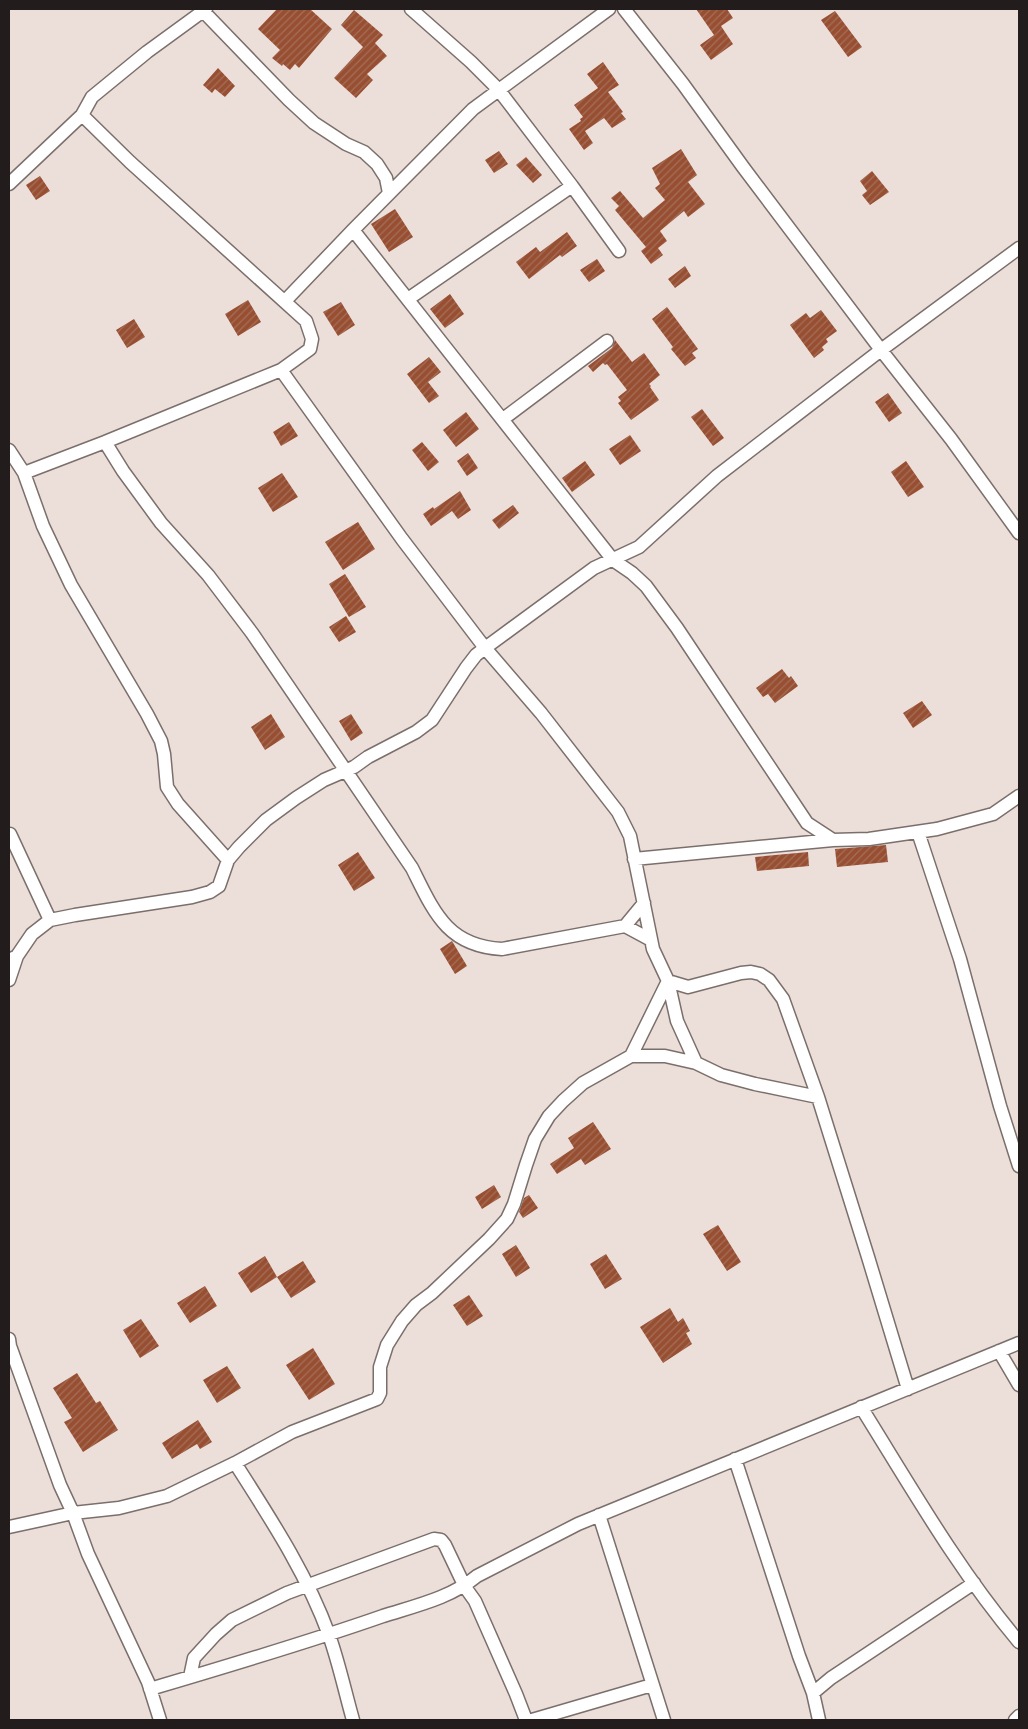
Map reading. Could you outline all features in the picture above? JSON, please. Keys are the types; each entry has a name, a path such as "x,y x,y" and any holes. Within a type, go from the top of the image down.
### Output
{"street":[{"path":"411,9 471,62 498,89 619,251"},
{"path":"286,301 353,230 473,109 609,9"},
{"path":"624,9 683,84 881,350 951,438 1019,534"},
{"path":"9,184 82,115 92,97 147,52 204,10 289,100 314,123 346,144 364,152 377,164 386,178 389,194"},
{"path":"24,473 281,370 310,349 312,339 306,321 286,301 244,266 185,210 130,162 82,115"},
{"path":"408,300 572,186"},
{"path":"353,230 613,560 632,573 646,586 807,823 833,840"},
{"path":"9,980 13,958 32,934 50,920 75,914 192,897 210,892 219,886 228,860 266,820 311,788 354,767 416,732 432,720 476,655 594,568 640,547 717,476 881,350 1019,248"},
{"path":"503,419 607,341"},
{"path":"281,370 402,539 485,648 541,713 614,806 630,836 653,949 668,982 677,1021 696,1063"},
{"path":"104,442 161,523 208,575 252,633 412,868 431,906 442,922 456,935 487,948 502,949 625,926 644,904"},
{"path":"9,450 24,473 43,526 71,585 161,741 167,787 178,804 228,860"},
{"path":"634,859 748,850 833,840 869,839 937,829 992,814 1019,796"},
{"path":"918,832 960,959 997,1097 1019,1166"},
{"path":"10,834 50,920"},
{"path":"625,926 651,940"},
{"path":"668,982 688,987 751,972 760,974 770,980 783,998 818,1097 908,1388"},
{"path":"631,1056 668,982"},
{"path":"9,1527 73,1513 119,1508 167,1496 235,1463 292,1432 378,1399 380,1393 380,1367 386,1345 402,1321 416,1305 432,1293 489,1239 507,1219 514,1204 535,1139 549,1116 584,1083 631,1056 665,1056 696,1063 721,1074 755,1084 818,1097"},
{"path":"9,1339 13,1355 60,1485 73,1513 88,1554 150,1689 160,1720"},
{"path":"150,1689 329,1635 441,1597 465,1587 477,1576 578,1524 1019,1343"},
{"path":"999,1351 1019,1385"},
{"path":"861,1408 952,1552 1019,1642"},
{"path":"735,1459 799,1656 813,1693 819,1720"},
{"path":"235,1463 279,1533 307,1586 329,1635 353,1720"},
{"path":"599,1515 664,1720"},
{"path":"190,1677 194,1658 232,1620 287,1593 434,1539 441,1540 445,1545 465,1587 475,1602 526,1720"},
{"path":"813,1693 831,1678 974,1583"},
{"path":"532,1720 645,1687 653,1687"},
{"path":"1015,1720 1019,1716"}],"building":[{"path":"277,9 310,9 332,29 299,68 295,64 290,70 272,58 280,50 258,29"},
{"path":"696,9 727,9 733,18 721,26 733,44 711,60 700,45 714,35"},
{"path":"354,10 383,35 375,43 387,56 367,74 373,80 356,98 334,78 363,47 341,25"},
{"path":"835,11 862,47 848,57 821,20"},
{"path":"603,62 619,85 608,92 626,119 612,128 604,118 585,131 593,143 584,150 569,129 581,121 580,119 583,117 574,105 598,88 587,74"},
{"path":"218,68 235,86 225,97 215,89 212,93 203,85"},
{"path":"681,149 697,175 688,182 705,204 688,217 684,211 660,231 667,241 658,248 663,255 651,264 641,251 646,247 615,210 619,206 611,198 620,191 643,218 665,200 655,188 660,184 652,168"},
{"path":"499,151 508,164 494,173 485,160"},
{"path":"526,157 542,175 533,183 516,165"},
{"path":"872,171 889,192 870,205 862,195 867,191 860,181"},
{"path":"40,176 50,191 36,200 26,185"},
{"path":"395,209 413,237 389,252 371,224"},
{"path":"567,232 577,246 562,257 560,255 529,279 516,262 536,247 540,252"},
{"path":"597,259 605,271 589,282 580,270"},
{"path":"685,266 691,276 675,288 668,279"},
{"path":"450,294 464,314 445,328 430,309"},
{"path":"248,300 261,322 238,336 225,314"},
{"path":"341,302 355,325 338,336 323,312"},
{"path":"667,307 698,349 692,353 696,358 685,366 671,349 673,347 652,319"},
{"path":"821,310 837,331 826,339 828,342 822,347 824,350 814,358 790,325 806,313 810,318"},
{"path":"134,319 145,337 127,348 116,330"},
{"path":"615,340 632,362 644,353 660,375 649,384 659,400 631,420 618,403 621,401 618,397 627,390 607,364 603,363 593,372 588,366 612,348"},
{"path":"429,357 441,372 428,382 439,396 429,403 407,374"},
{"path":"888,393 902,413 889,422 875,402"},
{"path":"702,409 724,438 713,446 691,417"},
{"path":"466,412 479,429 456,447 443,430"},
{"path":"289,422 298,436 281,446 273,432"},
{"path":"630,435 641,451 620,465 609,449"},
{"path":"422,442 439,462 428,471 412,450"},
{"path":"468,453 478,468 467,476 457,461"},
{"path":"585,461 595,475 572,492 562,478"},
{"path":"906,461 924,487 908,497 891,472"},
{"path":"282,473 298,497 273,512 258,488"},
{"path":"460,491 471,510 458,519 452,511 431,526 423,514 433,507 434,509"},
{"path":"513,505 519,513 499,529 492,520"},
{"path":"358,522 375,549 343,570 325,542"},
{"path":"345,574 366,607 349,617 329,584"},
{"path":"346,616 356,632 339,642 329,627"},
{"path":"782,669 789,678 791,676 798,686 775,703 768,694 763,697 756,688"},
{"path":"922,701 932,715 913,728 903,713"},
{"path":"271,714 285,737 265,750 251,727"},
{"path":"351,714 363,733 351,741 339,721"},
{"path":"886,845 888,862 837,867 835,849"},
{"path":"358,852 375,878 354,891 338,865"},
{"path":"808,852 809,866 757,871 755,857"},
{"path":"452,941 467,966 455,974 440,949"},
{"path":"593,1122 611,1149 585,1165 581,1159 557,1174 550,1164 574,1148 568,1138"},
{"path":"494,1185 501,1197 482,1209 475,1197"},
{"path":"529,1195 538,1208 523,1218 519,1212 524,1198"},
{"path":"718,1225 741,1262 727,1271 703,1234"},
{"path":"516,1245 530,1268 516,1277 502,1254"},
{"path":"606,1254 622,1279 605,1289 590,1264"},
{"path":"265,1256 277,1277 251,1293 238,1273"},
{"path":"303,1261 316,1282 291,1298 277,1277"},
{"path":"205,1286 217,1306 190,1323 177,1303"},
{"path":"469,1295 483,1316 467,1326 453,1305"},
{"path":"670,1308 678,1322 683,1318 690,1331 686,1333 692,1344 663,1363 640,1327"},
{"path":"141,1319 159,1346 140,1358 123,1330"},
{"path":"313,1348 335,1384 309,1400 286,1365"},
{"path":"227,1366 241,1388 217,1403 203,1380"},
{"path":"77,1373 96,1403 100,1401 118,1430 83,1452 64,1422 72,1418 53,1388"},
{"path":"198,1420 212,1442 200,1449 197,1444 172,1459 162,1443"}]}
